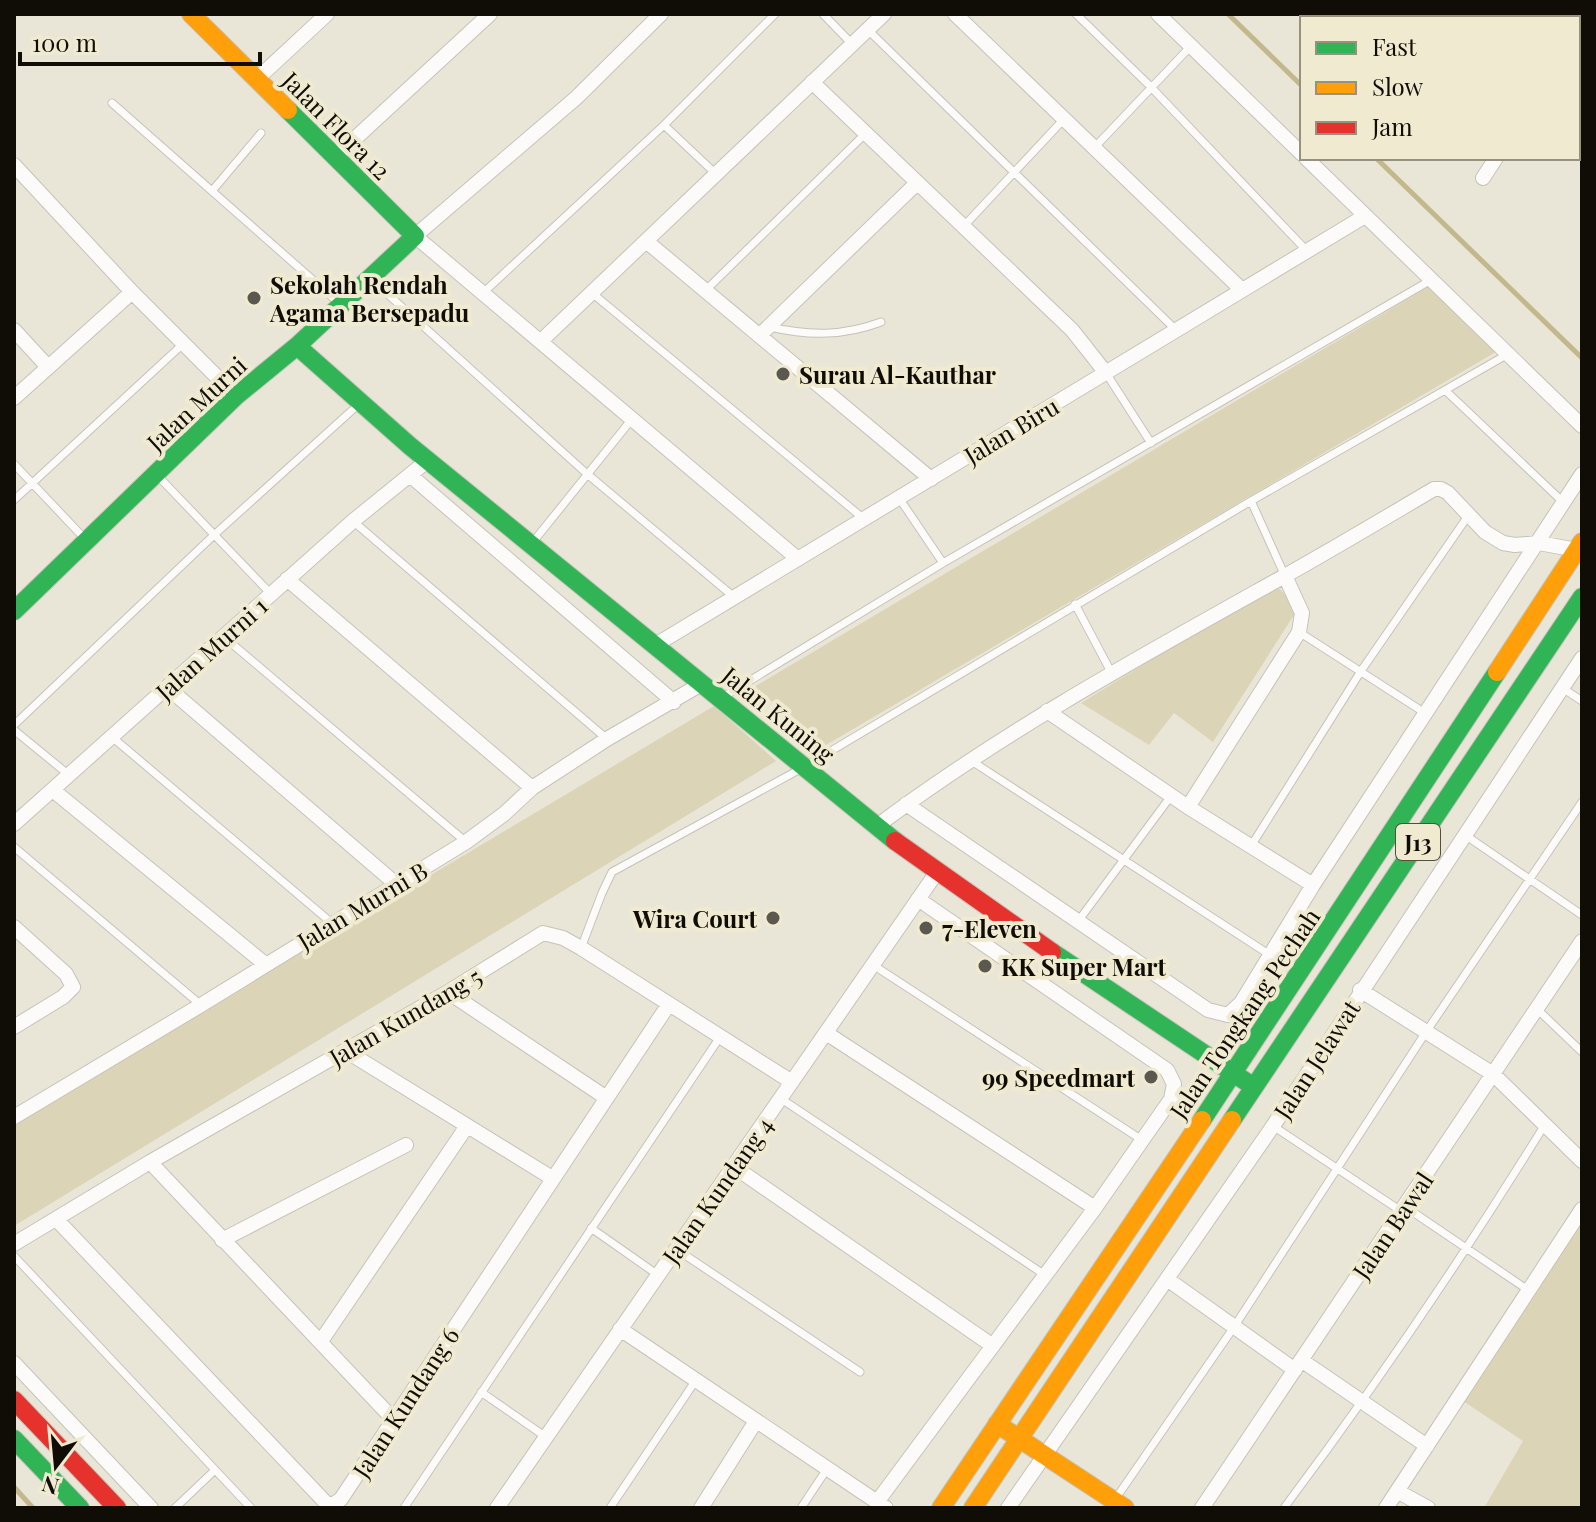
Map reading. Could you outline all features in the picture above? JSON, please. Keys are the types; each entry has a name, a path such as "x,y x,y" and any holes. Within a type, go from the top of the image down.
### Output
{"main road":[{"name":"Jalan Flora 12","path":"191,14 415,236"},
{"name":"Jalan Murni","path":"14,611 236,396 297,346 415,236"},
{"name":"Jalan Kuning","path":"297,346 427,461 657,644 877,826 937,872 1254,1087"},
{"name":"Jalan Tongkang Pechah","path":"941,1508 1234,1073 1552,592 1579,546"},
{"name":"Jalan Tongkang Pechah","path":"973,1508 1582,597"},
{"path":"16,1407 117,1508"},
{"path":"997,1424 1119,1504"},
{"path":"14,1439 80,1508"},
{"path":"14,1450 36,1461"}],"street":[{"path":"257,79 327,14"},
{"path":"335,157 490,14"},
{"path":"661,14 576,98 415,236 798,559"},
{"path":"541,341 884,14"},
{"path":"955,14 1242,290"},
{"path":"1158,14 1300,152"},
{"path":"812,82 1072,330 1106,373"},
{"path":"1308,160 1582,426"},
{"path":"1483,178 1495,160"},
{"path":"14,165 132,292 236,396"},
{"path":"764,331 917,183"},
{"name":"Jalan Biru","path":"657,644 1365,216"},
{"path":"646,241 706,290 764,331 931,479"},
{"path":"14,398 132,292"},
{"path":"14,330 48,367"},
{"name":"Jalan Murni 1","path":"14,824 287,579 427,461"},
{"path":"906,804 1208,1010 1228,1015 1234,1012 1313,885 1582,474"},
{"path":"411,476 674,702"},
{"path":"877,826 969,759 1111,672 1434,489 1448,493 1485,532 1503,543 1579,546"},
{"path":"1188,807 1299,632 1302,613 1285,576"},
{"path":"287,579 532,788"},
{"name":"Jalan Jelawat","path":"1008,1508 1273,1126 1582,658"},
{"name":"Jalan Murni B","path":"14,1117 466,842 532,788 607,739 703,683"},
{"path":"168,688 396,884"},
{"path":"1047,711 1171,796 1313,885"},
{"path":"54,791 265,964"},
{"name":"Jalan Kundang 4","path":"497,1508 937,872"},
{"path":"620,1329 881,1505 1171,1099 1174,1084 1167,1070 918,899"},
{"path":"14,927 66,974 73,987 63,997 14,1027"},
{"name":"Jalan Kundang 5","path":"14,1244 150,1162 448,992 543,933 563,938 581,948 792,1082"},
{"name":"Jalan Bawal","path":"1202,1508 1581,946"},
{"path":"1360,990 1493,1074 1582,1161"},
{"path":"448,992 605,1097"},
{"name":"Jalan Kundang 6","path":"56,1219 327,1504 334,1504 341,1499 669,1004"},
{"path":"826,1033 1095,1208"},
{"path":"346,1051 552,1178"},
{"path":"321,1341 467,1126"},
{"path":"222,1240 406,1145"},
{"path":"150,1162 393,1419"},
{"path":"733,1166 993,1346"},
{"path":"1386,1508 1582,1209"},
{"path":"1167,1279 1234,1327 1363,1402 1427,1446"},
{"path":"14,1363 151,1508"},
{"path":"701,1508 756,1421"},
{"path":"1397,1491 1428,1508"}],"lane":[{"path":"484,292 664,125 775,14"},
{"path":"823,14 852,44"},
{"path":"1076,14 1150,86 1307,251"},
{"path":"867,30 1176,330"},
{"path":"1094,148 1191,46"},
{"path":"112,103 341,305"},
{"path":"963,227 1064,119"},
{"path":"664,125 716,174"},
{"path":"212,191 261,133"},
{"path":"706,290 866,133"},
{"path":"370,278 586,473 734,597"},
{"path":"722,698 943,563 1431,280"},
{"path":"592,292 864,519"},
{"path":"764,331 827,335 881,322"},
{"path":"14,500 185,342"},
{"path":"581,948 612,872 804,767 1075,604 1508,354"},
{"path":"1106,373 1151,443"},
{"path":"1446,391 1564,503"},
{"path":"69,775 14,728 214,535 359,404"},
{"path":"532,544 632,419"},
{"path":"14,464 86,540"},
{"path":"155,474 271,594"},
{"path":"899,498 943,563"},
{"path":"1251,501 1285,576"},
{"path":"1251,846 1361,671 1468,516"},
{"path":"353,521 607,739"},
{"path":"1075,604 1111,672"},
{"path":"1299,632 1427,714"},
{"path":"224,637 466,842"},
{"path":"1561,687 1582,701"},
{"path":"112,737 333,924"},
{"path":"969,759 1270,955"},
{"path":"1079,920 1171,796"},
{"path":"1119,1504 1426,1032 1582,802"},
{"path":"1464,835 1582,915"},
{"path":"14,847 201,1005"},
{"path":"873,965 1142,1140"},
{"path":"1537,1008 1582,1052"},
{"path":"404,1508 720,1037"},
{"path":"780,1098 1046,1275"},
{"path":"1273,1126 1528,1290"},
{"path":"1284,1508 1363,1402 1467,1249 1544,1126"},
{"path":"591,1228 658,1275"},
{"path":"676,1249 860,1372"},
{"path":"14,1256 251,1508"},
{"path":"610,1508 696,1380"},
{"path":"481,1392 546,1437"},
{"path":"801,1508 827,1469"},
{"path":"175,1508 215,1470"}],"shaded area":[{"path":"1433,284 1501,349 826,745 754,687"},
{"path":"1274,584 1299,607 1213,742 1174,713 1149,745 1081,703"},
{"path":"714,706 776,761 14,1226 14,1124"},
{"path":"1582,1223 1582,1508 1484,1508 1523,1441 1463,1401"}],"waterway":[{"path":"1228,14 1300,84"},
{"path":"1378,160 1582,358"},
{"path":"14,1487 33,1508"}],"traffic: fast":[{"path":"14,611 236,396 297,346 415,236 288,110"},
{"path":"297,346 410,446 895,841"},
{"path":"1232,1120 1582,597"},
{"path":"1202,1120 1497,672"},
{"path":"1052,952 1254,1087"},
{"path":"14,1439 80,1508"}],"traffic: slow":[{"path":"191,14 288,110"},
{"path":"1497,672 1582,542"},
{"path":"941,1508 1202,1120"},
{"path":"973,1508 1232,1120"},
{"path":"997,1424 1125,1508"}],"traffic: jam":[{"path":"895,841 1052,952"},
{"path":"14,1400 117,1508"}],"place":[{"name":"Sekolah Rendah Agama Bersepadu","path":"254,298"},
{"name":"Surau Al-Kauthar","path":"783,374"},
{"name":"Wira Court","path":"773,918"},
{"name":"7-Eleven","path":"926,928"},
{"name":"KK Super Mart","path":"985,966"},
{"name":"99 Speedmart","path":"1151,1077"}]}
